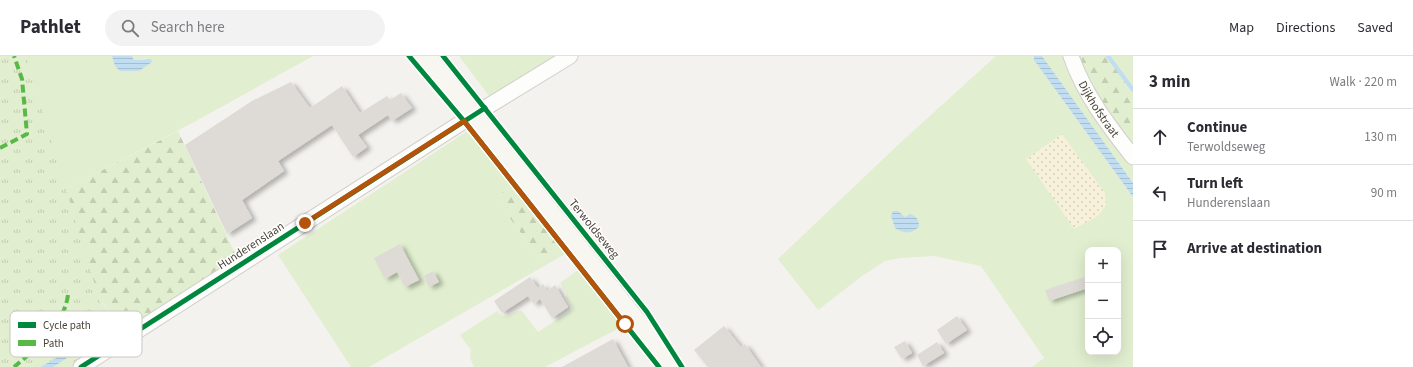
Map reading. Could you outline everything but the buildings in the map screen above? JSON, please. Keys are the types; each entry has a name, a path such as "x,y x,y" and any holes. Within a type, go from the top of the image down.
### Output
{"main road":[{"name":"Terwoldseweg","path":"424,56 671,367"}],"street":[{"path":"472,116 570,56"},
{"name":"Dijkhofstraat","path":"1071,56 1083,85 1103,118 1133,157"},
{"name":"Hunderenslaan","path":"142,328 472,116"},
{"name":"Hunderenslaan","path":"82,367 98,357"}],"green space":[{"path":"0,56 26,56 103,311 10,311 10,357 87,357 71,367 0,367"},
{"path":"25,56 112,56 120,71 130,71 147,58 134,60 132,56 313,56 196,121 66,189 97,297 109,311 10,311 10,357 85,357 69,367 0,367 0,136 39,99"},
{"path":"459,56 564,56 492,100"},
{"path":"996,56 1034,56 1034,60 1133,197 1133,367 1032,367 1044,358 981,266 934,256 900,258 885,261 862,276 818,310 778,259 900,143","holes":["898,211 905,217 895,228 891,216"]},
{"path":"1042,56 1065,56 1076,88 1133,166 1133,183"},
{"path":"1077,56 1108,56 1133,90 1133,153 1109,120"},
{"path":"1108,56 1133,56 1133,90 1111,61"},
{"path":"178,131 237,258 142,320 142,311 109,311 104,304 86,290 66,189"},
{"path":"466,132 477,140 511,186 495,198 540,259 559,246 565,254 369,367 351,367 278,255"},
{"path":"511,186 559,246 540,259 495,198"},
{"path":"578,270 623,326 545,367 474,367 470,358 471,350 460,335 497,311 503,316 506,316 514,312 522,311 538,332 573,309 566,298 567,294 560,283"}],"sand":[{"path":"1062,134 1105,193 1106,205 1098,216 1074,229 1026,159"}],"water":[{"path":"112,56 132,56 134,60 151,59 152,62 139,71 120,71 115,66"},
{"path":"1034,56 1042,56 1133,183 1133,197 1034,60"},
{"path":"893,211 898,211 905,217 910,214 914,216 919,222 919,227 910,232 901,231 895,228 891,216"},
{"path":"58,357 68,357 53,367 41,367"}],"waterway":[{"path":"1108,56 1133,90"}],"marked path":[{"path":"0,148 27,134 22,79 14,56"},
{"path":"63,311 68,295"},
{"path":"14,367 25,357"}],"cycle path":[{"path":"409,56 464,121 659,367"},
{"path":"443,56 647,312 682,367"},
{"path":"142,328 485,108"},
{"path":"81,367 97,357"}],"route":[{"path":"305,223 464,121 625,324"}]}
